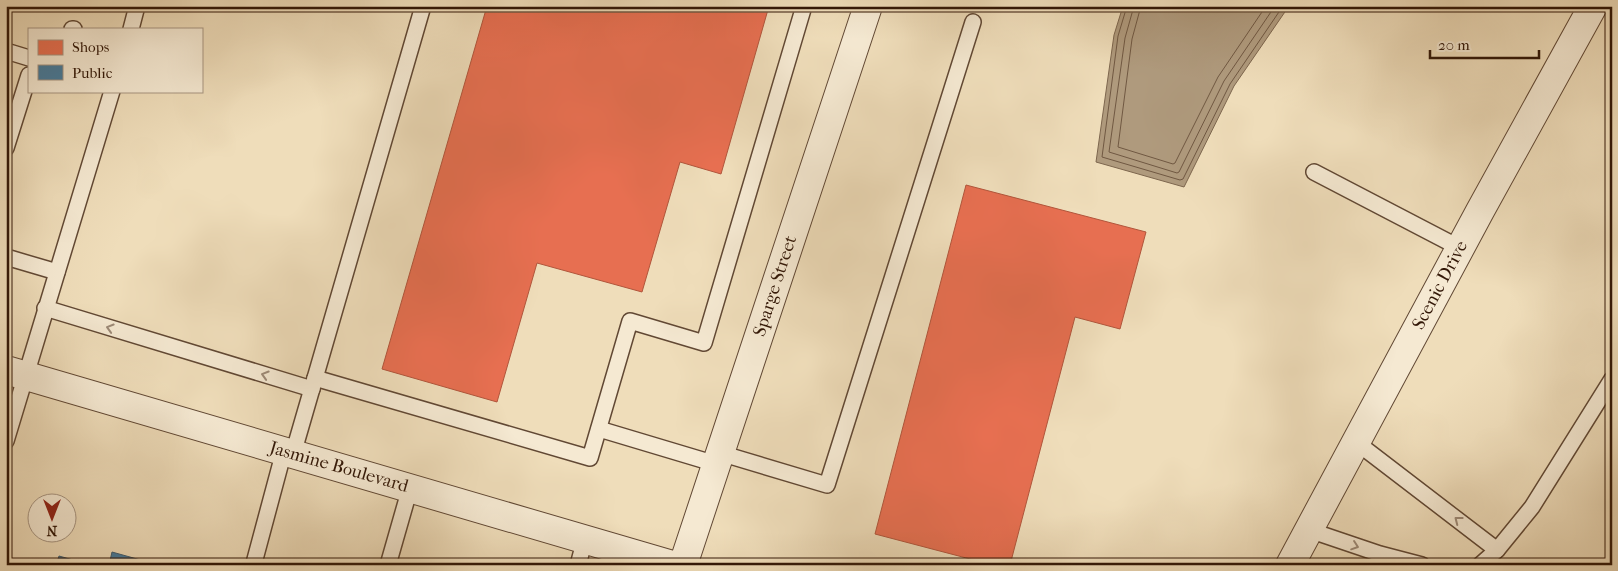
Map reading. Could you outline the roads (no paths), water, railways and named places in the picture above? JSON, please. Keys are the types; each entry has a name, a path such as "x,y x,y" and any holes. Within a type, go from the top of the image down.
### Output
{"street":[{"name":"Sparge Street","path":"683,565 868,6"},
{"name":"Scenic Drive","path":"1290,565 1460,248 1593,6"},
{"name":"Jasmine Boulevard","path":"16,372 410,488 582,552 672,565"}],"lane":[{"path":"131,28 138,6"},
{"path":"254,564 289,452 314,383 423,6"},
{"path":"46,308 590,458 630,321 704,343 804,6"},
{"path":"599,429 827,485 973,22"},
{"path":"6,51 28,58"},
{"path":"6,148 28,78"},
{"path":"6,441 16,372 46,308 112,92"},
{"path":"1314,172 1460,248"},
{"path":"6,257 57,272"},
{"path":"1480,565 1497,550 1532,506 1612,379"},
{"path":"1356,442 1497,550"},
{"path":"388,565 410,488"},
{"path":"1309,530 1380,554 1422,565"}],"water":[{"path":"1123,6 1289,6 1234,86 1184,187 1096,162 1114,35"}]}
